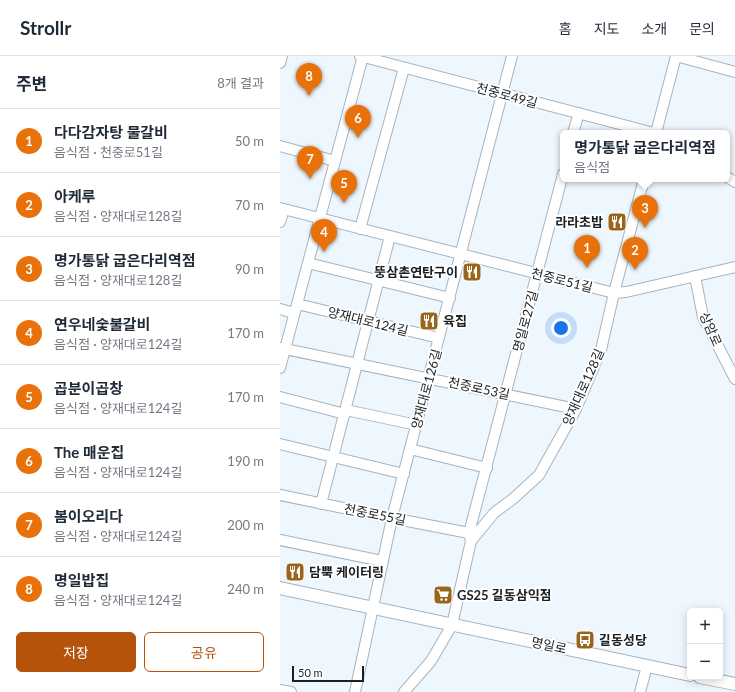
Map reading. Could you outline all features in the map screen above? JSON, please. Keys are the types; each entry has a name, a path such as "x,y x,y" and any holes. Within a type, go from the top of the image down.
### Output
{"street":[{"path":"280,63 282,56"},
{"path":"280,368 282,348 296,309 362,56"},
{"name":"천중로49길","path":"362,56 643,130"},
{"name":"양재대로126길","path":"355,692 392,518 512,56"},
{"path":"656,130 676,56 735,72"},
{"path":"360,229 404,68"},
{"path":"575,130 578,113"},
{"path":"280,146 335,161"},
{"name":"명일로27길","path":"452,625 470,537 561,182"},
{"name":"양재대로128길","path":"470,537 494,513 514,498 539,475 576,409 601,350 614,293 643,182"},
{"name":"천중로51길","path":"280,222 282,209 614,293 626,292 735,267"},
{"path":"322,504 390,236"},
{"path":"308,263 450,298"},
{"name":"상암로","path":"695,276 703,318 735,379"},
{"name":"양재대로124길","path":"280,309 296,309 369,321 439,338"},
{"name":"천중로53길","path":"282,348 576,409"},
{"path":"280,397 345,412 416,425"},
{"path":"280,444 404,474"},
{"path":"410,448 487,468"},
{"name":"천중로55길","path":"280,495 392,518 470,537"},
{"path":"280,540 382,562"},
{"name":"명일로","path":"280,588 687,674"},
{"path":"404,692 431,661 452,625"},
{"path":"640,692 647,666"},
{"path":"715,680 735,684"},
{"path":"280,690 291,692"}],"place":[{"name":"명일밥집","path":"309,96"},
{"name":"The 매운집","path":"358,138"},
{"name":"봄이오리다","path":"310,179"},
{"name":"곱분이곱창","path":"344,203"},
{"name":"라라초밥","path":"617,222"},
{"name":"명가통닭 굽은다리역점","path":"645,228"},
{"name":"연우네숯불갈비","path":"324,252"},
{"name":"다다감자탕 물갈비","path":"587,268"},
{"name":"아케루","path":"635,270"},
{"name":"뚱삼촌연탄구이","path":"472,272"},
{"name":"육집","path":"429,321"},
{"name":"담뿍 케이터링","path":"295,572"},
{"name":"GS25 길동삼익점","path":"443,595"},
{"name":"길동성당","path":"585,640"}]}
